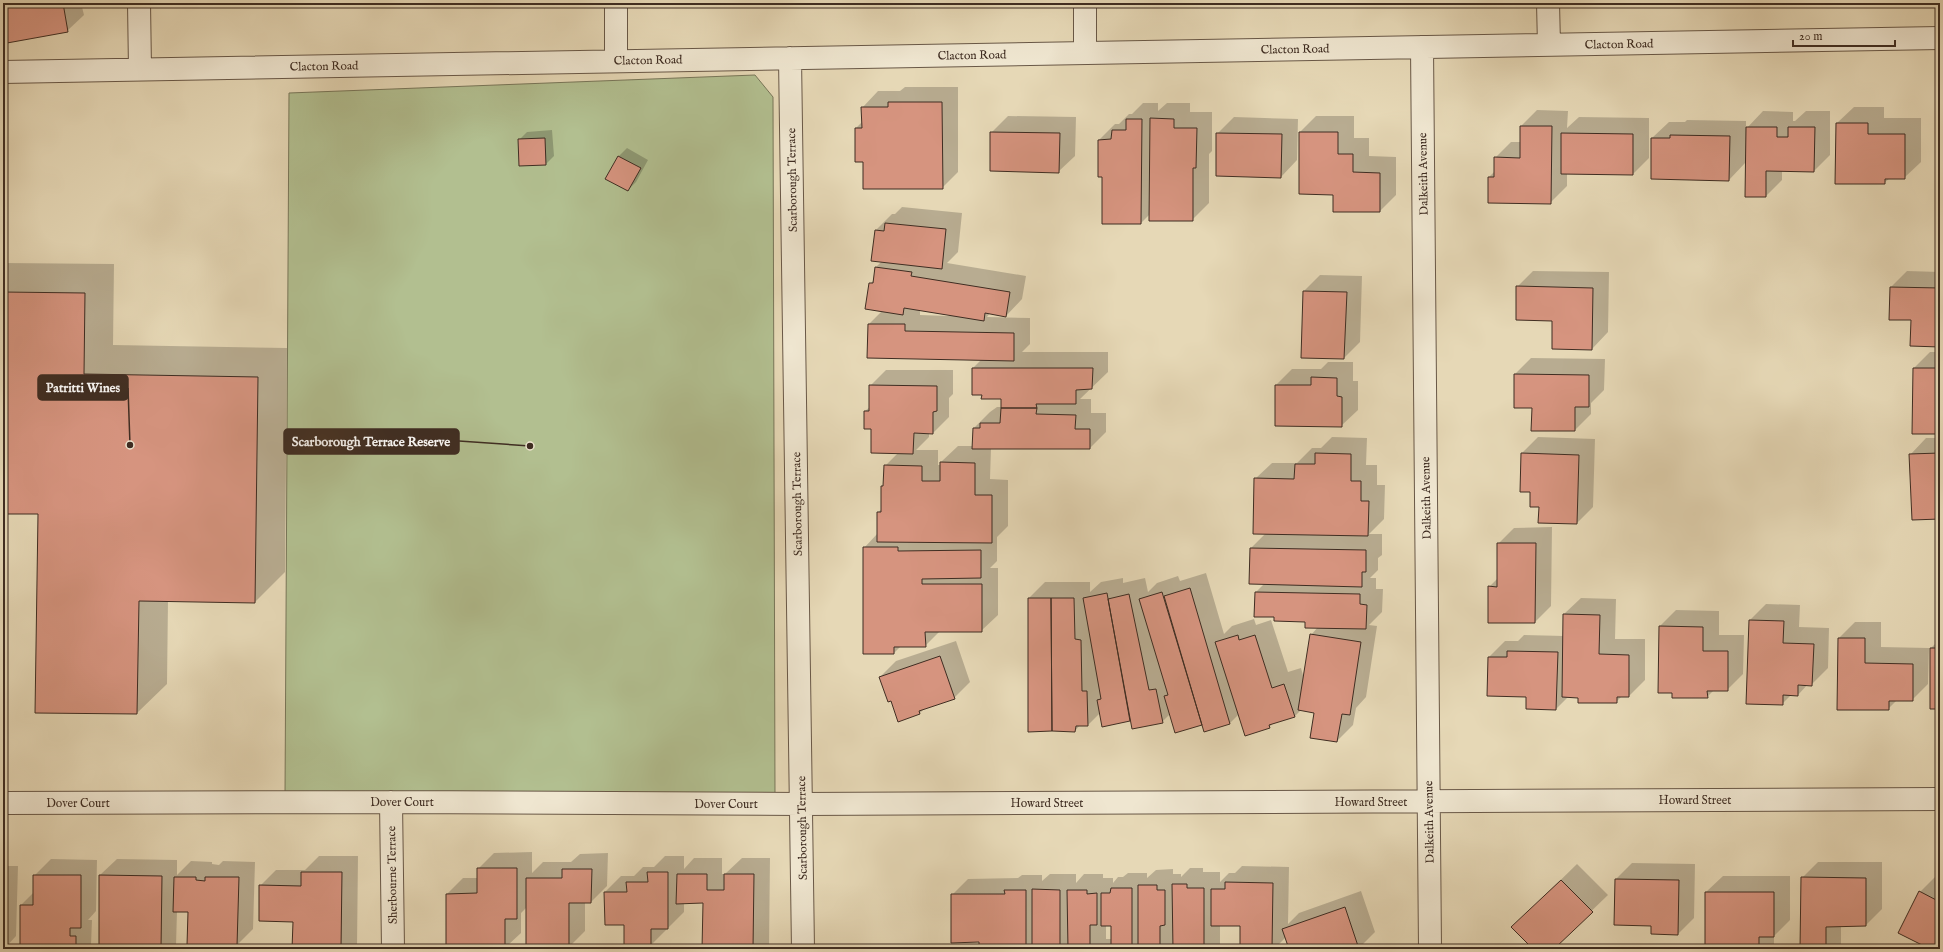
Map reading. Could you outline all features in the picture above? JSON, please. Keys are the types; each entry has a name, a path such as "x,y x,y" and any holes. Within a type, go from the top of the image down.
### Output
{"street":[{"path":"139,3 140,70"},
{"path":"616,3 616,61"},
{"path":"1085,3 1085,53"},
{"path":"1548,3 1549,45"},
{"name":"Clacton Road","path":"3,72 1940,38"},
{"name":"Dalkeith Avenue","path":"1422,47 1430,949"},
{"name":"Scarborough Terrace","path":"790,58 803,949"},
{"name":"Howard Street","path":"801,804 1940,799"},
{"name":"Dover Court","path":"3,803 391,802 801,804"},
{"name":"Sherbourne Terrace","path":"391,802 393,949"}],"green space":[{"path":"755,75 773,97 775,796 285,796 289,93"}],"building":[{"path":"3,3 63,3 68,32 7,43 3,19"},
{"path":"888,102 942,102 943,189 863,189 863,162 855,162 855,128 862,128 861,107 888,107"},
{"path":"1150,118 1174,119 1174,128 1197,128 1196,168 1193,168 1193,221 1149,221"},
{"path":"1126,119 1142,119 1141,224 1102,224 1102,177 1098,177 1098,140 1111,139 1112,130 1126,130"},
{"path":"1836,123 1868,123 1868,134 1905,134 1905,179 1885,179 1885,184 1835,184"},
{"path":"1520,126 1552,126 1551,204 1488,203 1488,177 1494,177 1494,157 1520,158"},
{"path":"1746,127 1777,127 1777,137 1788,137 1788,127 1815,127 1814,172 1766,171 1766,197 1745,197"},
{"path":"990,132 1060,133 1059,173 990,171"},
{"path":"1299,132 1338,132 1338,154 1353,154 1353,172 1380,173 1380,212 1333,212 1333,195 1299,194"},
{"path":"1216,133 1282,134 1281,178 1216,176"},
{"path":"1561,133 1633,134 1633,175 1561,174"},
{"path":"1936,134 1940,134 1940,199 1936,199 1939,156 1936,156"},
{"path":"1670,135 1730,136 1729,181 1651,179 1651,138 1670,138"},
{"path":"545,138 546,165 519,166 518,139"},
{"path":"618,156 641,168 628,191 605,179"},
{"path":"885,223 946,229 942,269 871,261 875,230 884,231"},
{"path":"875,267 912,272 911,276 1010,292 1006,317 985,313 984,321 904,308 903,315 865,309 869,283 873,283"},
{"path":"1516,286 1593,288 1592,350 1552,349 1552,321 1516,320"},
{"path":"1890,287 1940,288 1940,347 1910,346 1911,320 1889,320"},
{"path":"1303,291 1347,292 1344,359 1301,358"},
{"path":"3,292 85,293 84,374 258,377 255,603 139,601 137,714 35,713 38,514 3,514"},
{"path":"868,324 905,324 905,331 1014,333 1014,361 867,358"},
{"path":"972,368 1093,368 1092,389 1076,390 1076,404 1036,404 1037,408 1001,408 1001,399 981,399 982,395 972,395"},
{"path":"1913,368 1940,368 1940,434 1912,434"},
{"path":"1514,374 1589,375 1589,407 1575,407 1575,431 1531,431 1532,408 1514,408"},
{"path":"1311,377 1337,378 1337,396 1342,397 1342,427 1275,426 1275,385 1311,385"},
{"path":"869,385 937,386 937,411 933,412 933,434 914,433 913,454 871,453 871,429 864,429 864,411 869,411"},
{"path":"1001,408 1037,408 1036,414 1076,415 1075,429 1090,429 1090,449 972,449 973,428 980,428 980,423 1000,423"},
{"path":"1315,453 1351,454 1351,481 1361,481 1361,501 1369,501 1368,536 1253,534 1254,478 1294,479 1295,464 1315,464"},
{"path":"1521,453 1579,455 1577,524 1538,523 1539,507 1530,507 1530,492 1520,492"},
{"path":"1940,453 1940,519 1912,520 1909,454"},
{"path":"940,462 975,463 975,495 992,495 992,543 877,542 877,512 881,512 881,486 883,486 884,465 922,466 922,481 940,481"},
{"path":"1937,535 1940,535 1940,631 1936,631"},
{"path":"1497,543 1536,543 1535,623 1488,623 1488,586 1497,587"},
{"path":"863,547 898,547 898,551 981,550 981,578 922,579 922,584 982,584 982,632 925,632 926,647 894,647 894,654 863,654"},
{"path":"1250,548 1366,550 1366,572 1362,572 1362,587 1249,584"},
{"path":"1190,588 1230,724 1204,732 1164,596"},
{"path":"1162,592 1202,725 1175,733 1164,696 1168,695 1139,599"},
{"path":"1255,592 1360,594 1360,604 1367,605 1366,629 1305,628 1305,622 1274,621 1274,617 1254,617"},
{"path":"1107,593 1130,721 1102,727 1097,700 1101,699 1083,598"},
{"path":"1129,594 1149,690 1156,689 1163,723 1132,729 1108,599"},
{"path":"1028,598 1051,598 1052,731 1028,732"},
{"path":"1051,598 1074,598 1075,639 1081,640 1082,691 1087,691 1088,726 1076,726 1075,732 1052,731"},
{"path":"1563,614 1600,615 1599,654 1629,655 1629,697 1617,697 1617,703 1578,703 1578,698 1562,697"},
{"path":"1749,620 1784,621 1783,643 1814,644 1812,686 1798,685 1798,696 1783,695 1783,705 1746,704"},
{"path":"1659,626 1703,627 1703,651 1728,651 1728,691 1707,691 1708,698 1672,698 1672,693 1658,693"},
{"path":"1310,634 1361,642 1350,715 1342,714 1337,742 1310,738 1314,713 1298,710"},
{"path":"1238,635 1239,640 1255,635 1272,688 1284,684 1295,717 1269,725 1270,728 1245,736 1215,642"},
{"path":"1838,638 1865,638 1865,663 1913,664 1913,701 1889,701 1889,710 1837,710"},
{"path":"1930,648 1940,648 1940,709 1930,709"},
{"path":"1507,651 1558,652 1556,710 1526,709 1526,697 1487,696 1488,657 1507,657"},
{"path":"940,656 955,699 919,711 920,714 898,722 891,701 888,702 879,677"},
{"path":"477,868 517,868 517,919 505,919 505,949 446,949 446,894 477,893"},
{"path":"562,869 592,869 591,903 569,903 569,948 526,948 526,878 562,878"},
{"path":"301,872 342,872 341,949 292,949 293,922 259,921 259,885 301,886"},
{"path":"647,872 668,872 668,929 651,929 651,946 624,946 624,925 605,925 604,892 627,892 626,882 648,882"},
{"path":"677,874 707,874 707,890 724,890 724,874 754,874 753,949 702,949 703,903 676,904"},
{"path":"33,875 81,875 81,928 70,928 70,936 76,936 76,949 20,949 20,905 33,905"},
{"path":"99,875 162,876 161,949 99,949"},
{"path":"174,877 196,877 196,880 205,881 205,877 239,877 237,946 187,945 188,912 173,912"},
{"path":"1801,877 1866,878 1866,926 1826,927 1826,949 1800,949"},
{"path":"1615,879 1679,880 1678,935 1651,934 1651,926 1614,925"},
{"path":"1561,880 1593,912 1554,949 1533,949 1511,927"},
{"path":"1225,882 1273,883 1272,949 1240,949 1240,926 1211,926 1211,889 1225,889"},
{"path":"1172,884 1187,884 1187,888 1204,888 1204,949 1173,949"},
{"path":"1138,885 1157,885 1157,890 1165,890 1165,925 1160,926 1160,949 1138,949"},
{"path":"1111,888 1132,888 1132,949 1111,949 1111,926 1101,926 1101,893 1110,893"},
{"path":"1032,889 1060,890 1060,949 1032,949"},
{"path":"1004,890 1026,890 1026,949 979,949 979,942 951,943 951,894 1005,894"},
{"path":"1067,890 1087,890 1087,894 1097,893 1097,925 1090,925 1090,949 1068,949"},
{"path":"1919,891 1940,902 1940,949 1930,949 1898,933"},
{"path":"1705,892 1774,892 1774,937 1759,937 1759,949 1705,949"},
{"path":"1345,907 1359,949 1289,949 1282,929"}],"place":[{"name":"Patritti Wines","path":"130,445"},
{"name":"Scarborough Terrace Reserve","path":"530,446"}]}
